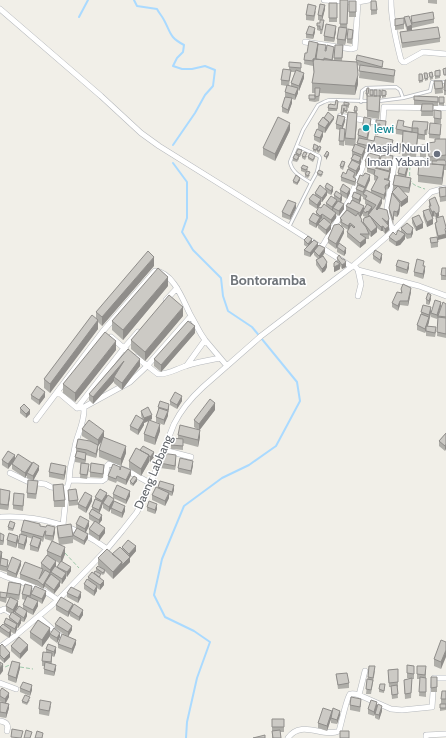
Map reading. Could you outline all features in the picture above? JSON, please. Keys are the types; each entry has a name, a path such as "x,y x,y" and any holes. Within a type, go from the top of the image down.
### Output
{"street":[{"path":"324,0 358,2 369,0"},
{"path":"392,0 391,6 395,36 401,60 406,62 423,52 446,54"},
{"path":"305,42 351,49 355,48 358,2"},
{"path":"0,9 142,133 166,150 358,270 418,286 446,296"},
{"path":"340,116 380,123 383,121 384,107 446,108"},
{"path":"322,247 350,199 367,155 369,154 395,159 421,159 428,164 446,162"},
{"path":"392,227 387,208 395,159"},
{"name":"Daeng Labbang","path":"0,647 28,626 58,600 107,549 137,512 178,416 184,407 203,387 251,344 353,266 392,227 431,192 446,188"},
{"path":"36,420 103,331 155,270 165,274 171,280 177,288 205,340 227,366"},
{"path":"358,270 361,284 358,296"},
{"path":"163,304 177,288"},
{"path":"58,392 77,408 81,408 130,382 147,366 191,316"},
{"path":"77,408 124,348 144,326"},
{"path":"103,331 158,374 166,374 187,365 220,358"},
{"path":"187,365 205,340"},
{"path":"63,525 67,488 70,480 70,470 75,444 83,423 84,407"},
{"path":"164,450 191,457"},
{"path":"70,480 102,481 105,479 107,466 109,464 128,471 150,483"},
{"path":"10,473 29,482 45,484 51,487 67,488"},
{"path":"1,517 26,517 63,525 82,533 107,549"},
{"path":"0,574 34,586 58,600"},
{"path":"0,611 4,609 7,610 17,617"},
{"path":"38,617 61,637"},
{"path":"22,621 28,626"},
{"path":"359,695 365,671"},
{"path":"288,738 293,732 298,730 311,730 331,736 339,731 348,695 354,693 384,706 402,710 432,707 434,678 446,678"},
{"path":"0,683 16,689"},
{"path":"0,720 8,726 7,731"},
{"path":"426,738 426,735 446,734"}],"lane":[{"path":"311,183 295,172 290,162 303,130 318,105 330,100 361,102 403,98 430,91 432,82 446,82"},
{"path":"361,102 362,91 366,88 396,87 400,90 403,98"},
{"path":"289,226 317,172 320,158 319,156 297,146"}],"path":[{"path":"411,159 410,179 414,185 423,188"},
{"path":"62,551 67,554 84,573"},
{"path":"0,664 5,667 12,664 33,669"}],"building":[{"path":"340,0 348,0 347,24 340,24"},
{"path":"349,1 356,1 356,12 349,12"},
{"path":"371,1 376,1 377,10 371,10"},
{"path":"329,3 337,3 337,18 329,18"},
{"path":"308,4 316,6 314,16 306,15"},
{"path":"320,4 325,5 322,16 318,15"},
{"path":"433,12 434,19 412,23 411,16"},
{"path":"409,16 412,25 407,27 404,17"},
{"path":"404,18 404,24 395,26 395,19"},
{"path":"320,20 324,20 322,30 320,29 320,26 317,26 317,23 320,23"},
{"path":"326,24 336,26 334,38 324,36"},
{"path":"309,26 315,28 313,35 306,34"},
{"path":"339,27 347,28 345,40 337,39"},
{"path":"438,27 440,38 402,43 400,32"},
{"path":"348,29 353,30 352,39 347,39"},
{"path":"309,41 318,43 315,59 313,59 314,61 304,60"},
{"path":"318,44 326,45 325,51 327,45 334,47 332,60 324,58 324,60 316,59"},
{"path":"335,45 343,45 342,58 334,58"},
{"path":"357,55 383,61 382,67 356,60"},
{"path":"313,59 357,62 358,75 355,86 312,83 314,72"},
{"path":"289,62 301,63 301,68 289,67"},
{"path":"360,65 395,70 394,76 359,71"},
{"path":"446,68 446,75 444,75 443,69"},
{"path":"283,69 291,70 289,81 281,80"},
{"path":"296,70 304,73 299,86 291,83"},
{"path":"440,70 440,76 435,76 435,71"},
{"path":"432,72 433,77 430,77 429,73"},
{"path":"424,73 427,73 428,78 425,79"},
{"path":"419,74 422,74 423,80 419,81"},
{"path":"446,80 446,91 444,90"},
{"path":"434,81 442,81 443,88 435,89"},
{"path":"287,85 298,88 295,95 285,92"},
{"path":"315,88 320,88 319,96 315,97"},
{"path":"367,88 369,88 368,94 366,94"},
{"path":"370,90 373,90 373,95 370,95"},
{"path":"374,90 377,90 377,96 374,96"},
{"path":"379,90 381,91 381,96 379,96"},
{"path":"382,90 386,91 386,95 382,96"},
{"path":"309,95 315,95 315,99 309,99"},
{"path":"367,96 380,96 379,112 367,110"},
{"path":"414,96 438,97 438,102 414,100"},
{"path":"285,97 292,98 288,110 282,107"},
{"path":"439,97 444,97 444,103 439,103"},
{"path":"336,100 338,101 337,109 328,108 329,104 335,105"},
{"path":"344,102 349,103 349,105 344,105"},
{"path":"422,104 433,104 433,111 421,111"},
{"path":"342,105 347,106 347,111 344,110 344,108 343,113 341,113"},
{"path":"355,106 357,107 357,111 354,111"},
{"path":"434,110 441,111 441,119 434,118"},
{"path":"328,112 334,117 329,124 329,122 324,118"},
{"path":"348,112 357,113 355,139 345,138"},
{"path":"338,115 345,117 342,126 336,124"},
{"path":"278,117 290,123 275,154 263,148"},
{"path":"323,117 329,122 325,128 318,124"},
{"name":"lewi","path":"364,117 371,119 367,138 358,135 359,129 362,129"},
{"path":"376,120 386,121 385,130 380,129 380,124 376,124"},
{"path":"398,120 404,121 403,126 412,128 412,132 396,129"},
{"path":"413,121 428,122 425,135 418,134 418,128 412,128"},
{"path":"430,123 441,124 440,135 429,134"},
{"path":"376,125 379,125 378,130 375,130"},
{"path":"340,128 345,129 344,141 339,141"},
{"path":"317,129 323,132 320,138 314,136"},
{"path":"403,131 418,133 416,150 402,149"},
{"path":"375,136 393,140 390,151 357,143 359,138 374,141"},
{"name":"Masjid Nurul Iman Yabani","path":"435,139 446,139 446,155 429,157 428,143 435,142"},
{"path":"314,144 318,146 316,150 313,149"},
{"path":"355,144 365,148 362,155 352,151"},
{"path":"398,144 401,144 400,149 397,149"},
{"path":"420,145 426,145 426,152 420,152"},
{"path":"298,149 302,150 300,155 296,153"},
{"path":"327,151 329,153 326,157 324,156"},
{"path":"304,152 307,153 305,157 302,156"},
{"path":"310,153 315,156 313,160 308,157"},
{"path":"369,153 380,156 375,168 390,172 388,179 384,179 390,181 385,187 386,191 384,195 371,190 378,177 374,175 375,170 367,168 369,164 365,161"},
{"path":"295,154 299,156 297,160 293,158"},
{"path":"354,154 361,157 359,162 351,159"},
{"path":"381,156 393,156 392,163 380,161"},
{"path":"352,160 360,164 356,171 348,167"},
{"path":"404,160 409,161 405,175 398,173 401,161 404,162"},
{"path":"445,160 446,165 432,164 432,161"},
{"path":"342,161 345,162 343,167 340,166"},
{"path":"379,162 391,165 389,171 378,168"},
{"path":"419,163 444,165 442,178 418,175"},
{"path":"303,165 308,167 306,170 301,168"},
{"path":"348,169 355,173 353,177 356,179 355,182 341,177 343,172 346,174"},
{"path":"319,170 323,172 321,175 317,173"},
{"path":"307,171 310,172 308,176 305,174"},
{"path":"365,173 370,175 365,187 357,183 360,175 363,176"},
{"path":"296,175 300,178 297,183 293,181"},
{"path":"395,175 411,178 409,188 393,185"},
{"path":"327,183 333,187 331,191 325,187"},
{"path":"343,184 350,189 347,194 340,190"},
{"path":"320,185 327,191 322,198 315,193"},
{"path":"358,185 365,188 363,192 356,189"},
{"path":"398,186 408,197 401,202 392,192"},
{"path":"446,187 446,196 440,197 439,188"},
{"path":"366,190 382,198 376,209 377,210 379,208 387,210 389,219 387,222 382,218 389,226 385,229 368,215 376,205 365,199 367,196 363,194"},
{"path":"336,191 342,195 340,199 334,195"},
{"path":"354,192 361,195 359,200 352,197"},
{"path":"392,193 400,203 397,212 394,211 393,220 389,208"},
{"path":"313,194 321,199 317,205 309,199"},
{"path":"331,196 337,200 332,207 326,203"},
{"path":"435,197 439,207 439,212 436,214 434,211 432,212 429,206 431,206 429,200"},
{"path":"288,200 296,203 290,216 282,212"},
{"path":"352,200 364,206 360,213 346,206 348,203 350,204"},
{"path":"338,201 344,204 339,211 333,208"},
{"path":"324,204 336,213 331,220 322,214 320,216 316,212 319,207 321,208"},
{"path":"367,204 372,207 366,213 363,211"},
{"path":"429,209 433,219 427,222 423,211"},
{"path":"347,210 356,216 358,213 369,234 360,234 366,238 360,243 347,232 351,225 354,228 355,227 350,223 348,226 341,222 342,220 340,218"},
{"path":"313,213 320,217 316,224 309,220"},
{"path":"419,215 423,223 416,227 412,218"},
{"path":"370,216 377,227 371,232 363,222 364,218"},
{"path":"443,216 446,234 438,236 435,223 437,222 436,218"},
{"path":"324,218 331,224 326,230 318,224"},
{"path":"407,223 413,228 411,234 407,234 401,228"},
{"path":"339,224 344,229 336,244 328,239 334,225"},
{"path":"398,230 405,234 396,242 389,237 393,232 396,235"},
{"path":"308,236 312,239 308,244 304,240"},
{"path":"437,237 438,242 431,243 430,238"},
{"path":"314,240 318,243 310,253 304,250"},
{"path":"339,243 346,248 344,252 337,247"},
{"path":"319,245 325,248 319,256 314,251"},
{"path":"375,250 382,254 380,260 373,255"},
{"path":"148,251 154,257 102,317 96,312"},
{"path":"339,255 346,262 342,265 337,258"},
{"path":"323,256 327,262 322,269 316,260"},
{"path":"417,259 424,261 423,266 425,266 423,274 414,272"},
{"path":"398,260 409,263 407,270 396,266"},
{"path":"336,261 340,264 334,267 334,263"},
{"path":"158,268 168,277 123,330 112,321"},
{"path":"442,268 446,268 446,276 441,275"},
{"path":"403,284 411,288 408,301 400,301 398,306 392,303 397,292 402,293 401,289"},
{"path":"428,293 431,295 429,301 426,299"},
{"path":"169,295 183,307 145,352 131,340"},
{"path":"435,300 441,302 437,315 431,313"},
{"path":"443,302 446,304 446,317 438,316"},
{"path":"423,305 431,307 429,315 421,312"},
{"path":"421,314 429,317 425,329 417,325"},
{"path":"92,315 98,320 50,384 44,379"},
{"path":"438,317 446,318 446,334 437,332"},
{"path":"188,321 195,326 161,365 154,359"},
{"path":"426,326 436,327 435,333 426,331"},
{"path":"105,332 116,341 75,393 63,384"},
{"path":"128,349 140,359 122,383 114,377 124,361 93,397 89,394"},
{"path":"37,386 45,392 39,400 31,395"},
{"path":"175,392 182,396 177,405 170,401"},
{"path":"210,399 215,403 199,424 194,420"},
{"path":"160,401 169,404 168,410 158,407"},
{"path":"24,404 30,410 26,414 20,408"},
{"path":"148,407 152,415 144,418 141,411"},
{"path":"159,408 168,411 164,420 156,417"},
{"path":"136,415 144,420 138,430 130,426"},
{"path":"89,420 104,431 98,440 82,429"},
{"path":"149,420 160,424 155,438 144,434"},
{"path":"180,425 200,430 198,440 178,435"},
{"path":"446,433 446,444 445,446 439,441"},
{"path":"103,437 126,446 121,459 99,450"},
{"path":"171,438 183,439 183,446 171,445"},
{"path":"78,439 90,441 98,445 96,454 87,450 76,448"},
{"path":"143,446 154,452 150,457 140,450"},
{"path":"136,448 149,455 141,469 129,461"},
{"path":"8,451 15,455 8,464 2,460"},
{"path":"77,451 86,453 85,460 75,457"},
{"path":"162,453 176,455 175,466 160,463"},
{"path":"18,454 32,463 25,473 12,464"},
{"path":"180,458 193,461 191,471 178,468"},
{"path":"33,462 39,466 33,476 27,473"},
{"path":"51,463 66,466 64,475 49,472"},
{"path":"81,463 89,464 87,475 80,474"},
{"path":"91,463 104,465 103,474 90,472"},
{"path":"113,464 120,467 120,470 121,466 131,470 126,480 117,476 116,479 108,476"},
{"path":"134,476 137,478 133,484 130,481"},
{"path":"28,480 38,481 36,494 27,493"},
{"path":"160,481 174,485 172,492 158,487"},
{"path":"63,484 65,500 54,501 53,485"},
{"path":"117,485 130,491 126,500 113,494"},
{"path":"156,487 169,493 165,501 152,495"},
{"path":"0,489 10,491 8,505 0,504"},
{"path":"76,489 78,500 69,501 68,490"},
{"path":"100,489 107,493 102,501 95,497"},
{"path":"85,492 92,496 86,508 78,504"},
{"path":"14,493 24,494 23,506 13,505"},
{"path":"108,495 114,499 109,507 103,503"},
{"path":"95,499 102,502 99,510 92,507"},
{"path":"114,501 125,506 122,513 111,508"},
{"path":"149,501 157,504 155,510 147,507"},
{"path":"92,509 102,515 99,520 89,514"},
{"path":"80,516 89,521 85,529 76,524"},
{"path":"24,520 40,524 40,526 46,527 47,525 55,527 53,536 45,535 46,531 43,537 21,531"},
{"path":"10,521 15,523 13,529 8,527"},
{"path":"95,521 105,528 99,536 89,529"},
{"path":"71,524 73,536 59,538 57,526"},
{"path":"77,528 88,534 84,541 73,535"},
{"path":"0,533 4,535 3,541 0,540"},
{"path":"9,533 18,536 16,543 7,540"},
{"path":"20,534 27,536 24,545 18,543"},
{"path":"33,536 41,539 38,548 30,545"},
{"path":"128,540 136,546 129,554 122,547"},
{"path":"52,541 65,547 61,557 47,551"},
{"path":"120,547 130,557 122,565 122,562 112,554"},
{"path":"107,549 122,562 113,572 98,558"},
{"path":"47,555 56,561 50,570 41,563"},
{"path":"12,557 21,561 16,574 7,570"},
{"path":"1,558 8,560 7,567 0,565"},
{"path":"61,561 71,567 67,572 57,567"},
{"path":"25,562 43,569 39,579 45,570 50,573 43,585 38,581 20,574"},
{"path":"55,566 66,573 62,579 51,572"},
{"path":"98,566 105,570 103,573 96,568"},
{"path":"95,571 101,574 99,577 94,573"},
{"path":"92,572 104,581 100,585 88,577"},
{"path":"51,574 60,581 54,590 45,583"},
{"path":"87,579 97,586 94,591 84,584"},
{"path":"9,582 21,584 19,595 7,593"},
{"path":"25,584 32,586 30,596 22,594"},
{"path":"35,586 46,591 42,599 31,594"},
{"path":"71,587 81,592 78,598 67,593"},
{"path":"0,592 7,593 6,598 0,597"},
{"path":"27,596 38,601 33,610 23,605"},
{"path":"10,597 18,601 13,610 6,606"},
{"path":"61,597 73,604 68,612 56,605"},
{"path":"74,604 83,610 79,617 70,611"},
{"path":"19,606 27,611 24,618 15,612"},
{"path":"12,612 21,618 18,624 9,617"},
{"path":"60,617 72,626 68,632 55,624"},
{"path":"6,618 17,624 15,629 4,623"},
{"path":"38,620 50,628 42,640 30,632"},
{"path":"3,624 11,630 9,633 0,627"},
{"path":"54,628 60,633 57,638 50,634"},
{"path":"62,634 76,640 72,649 58,644"},
{"path":"19,637 28,645 20,654 11,646"},
{"path":"441,640 446,642 446,650 441,662 434,659"},
{"path":"2,644 10,653 4,659 0,655 0,646"},
{"path":"48,644 56,647 54,652 46,649"},
{"path":"43,652 52,653 51,662 42,661"},
{"path":"12,661 20,663 16,678 8,675"},
{"path":"45,662 56,665 54,672 44,669"},
{"path":"407,665 414,666 414,674 407,673"},
{"path":"369,666 375,666 373,678 368,677"},
{"path":"417,666 426,666 425,675 417,674"},
{"path":"398,669 398,682 389,683 388,670"},
{"path":"347,673 349,683 338,685 336,674"},
{"path":"420,677 426,678 426,692 419,692"},
{"path":"431,677 437,677 437,687 431,688"},
{"path":"412,678 411,693 405,694 404,680"},
{"path":"367,679 373,680 371,690 366,689"},
{"path":"23,682 32,685 30,692 20,688"},
{"path":"380,684 385,684 384,691 379,689"},
{"path":"397,685 398,694 392,695 391,686"},
{"path":"2,688 9,693 5,699 0,696 0,691"},
{"path":"442,691 446,691 446,699 441,699"},
{"path":"25,695 30,697 27,703 22,701"},
{"path":"351,697 361,699 360,707 350,705"},
{"path":"40,700 51,702 49,711 39,709"},
{"path":"371,700 377,702 374,712 368,709"},
{"path":"0,702 9,704 6,713 0,712"},
{"path":"378,704 382,706 379,715 375,714"},
{"path":"440,704 446,704 446,708 440,708"},
{"path":"323,708 332,711 327,726 318,723"},
{"path":"333,708 340,711 337,720 331,718"},
{"path":"272,719 284,719 284,727 272,727"},
{"path":"12,729 23,731 21,738 11,737"},
{"path":"26,730 32,732 30,738 24,738"},
{"path":"280,730 281,738 273,738 272,731"},
{"path":"37,731 43,733 42,738 35,738"},
{"path":"340,731 349,731 349,738 340,738"},
{"path":"265,735 265,738 253,738"}],"waterway":[{"path":"79,17 88,0"},
{"path":"134,0 137,6 157,9 169,32 184,45 183,52 177,58 173,66 182,69 192,69 205,66 215,70 213,86 205,95 195,113 173,145"},
{"path":"173,163 187,182 187,218 182,232 193,250 221,278 223,296 228,311 252,327 297,382 300,401 276,446 249,465 222,478 184,506 162,559 154,595 165,617 194,631 210,642 197,678 187,722 186,738"}],"place":[{"name":"lewi","path":"366,128"},
{"name":"Masjid Nurul Iman Yabani","path":"437,154"}],"district":[{"name":"Bontoramba","path":"268,280"}]}
